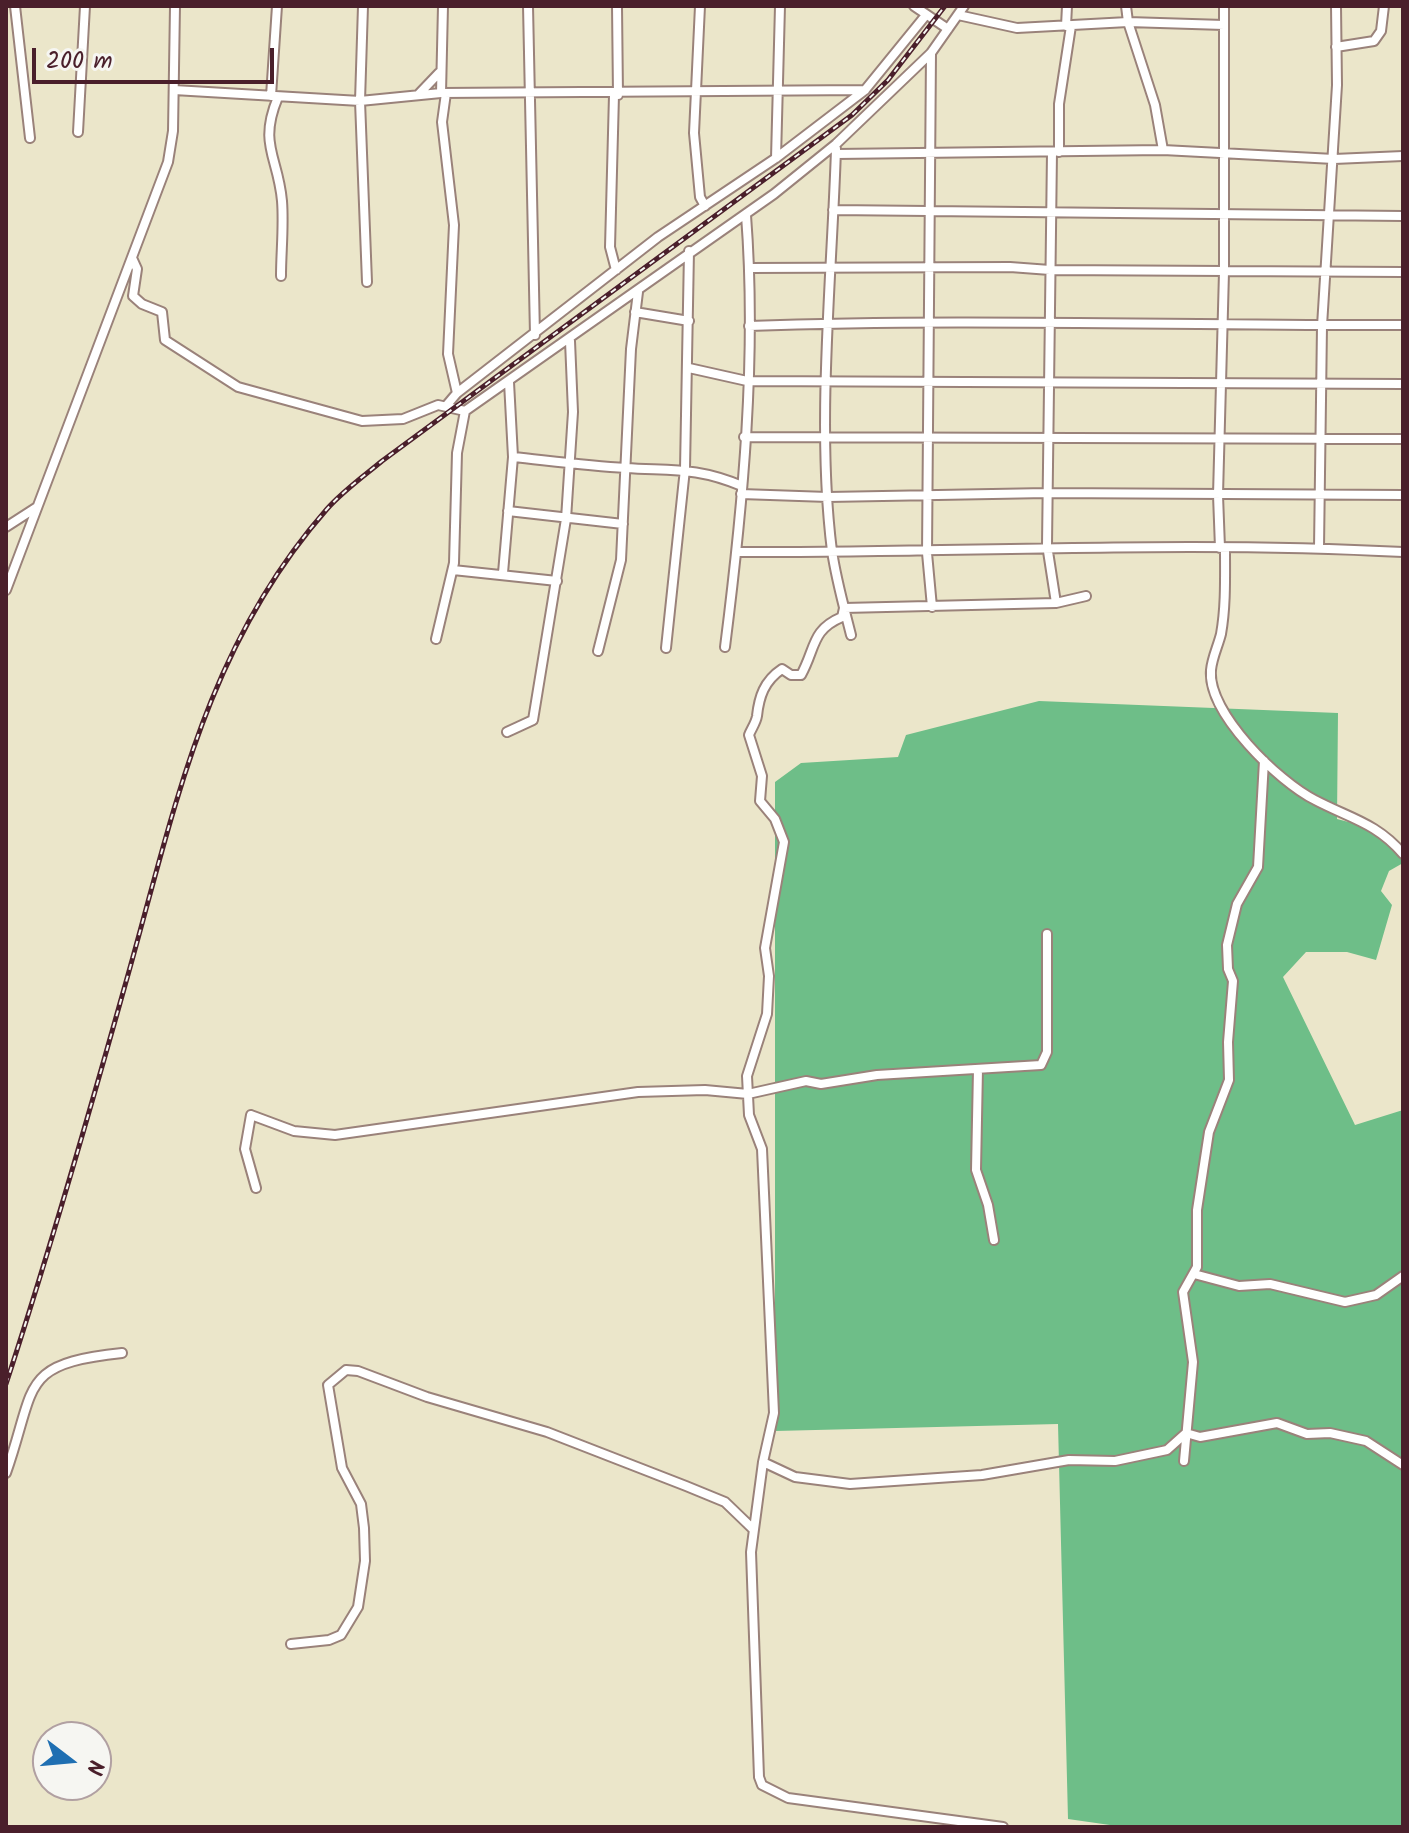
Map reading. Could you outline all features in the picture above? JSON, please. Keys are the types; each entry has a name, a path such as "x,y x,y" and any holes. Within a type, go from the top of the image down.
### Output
{"street":[{"path":"15,6 30,138"},
{"path":"78,132 85,6"},
{"path":"6,590 168,162 174,90 175,6"},
{"path":"277,6 274,97 268,136 282,199 281,276"},
{"path":"363,6 360,101 367,282"},
{"path":"443,6 439,73 444,93 443,133 454,225 448,354 457,393"},
{"path":"528,6 527,93 534,178 535,335"},
{"path":"616,270 610,247 617,6"},
{"path":"700,6 693,92 698,181 705,206"},
{"path":"776,158 780,6"},
{"path":"914,6 948,29"},
{"path":"436,639 442,603 453,570 457,453 465,411 570,341 689,251 746,215 836,149 931,53 964,6"},
{"path":"1056,603 1047,545 1051,215 1068,26 1067,6"},
{"path":"1126,6 1128,22 1155,105 1163,150"},
{"path":"1224,6 1224,272 1218,495 1222,548 1221,634 1210,673 1229,721 1264,761 1313,800 1362,819 1403,854"},
{"path":"1319,548 1320,384 1334,159 1336,6"},
{"path":"1336,47 1374,41 1381,31 1384,6"},
{"path":"446,406 457,393 658,237 776,158 865,90 926,15"},
{"path":"958,15 1017,28 1128,22 1224,25"},
{"path":"931,53 927,553 932,607"},
{"path":"417,96 439,73"},
{"path":"174,90 360,101 444,93 616,95 865,90"},
{"path":"836,149 931,154 1163,150 1334,159 1403,156"},
{"path":"836,149 829,323 828,497 832,553 851,635"},
{"path":"833,210 930,214 1403,216"},
{"path":"725,647 742,490 750,268 746,215"},
{"path":"666,648 685,469 689,251"},
{"path":"132,258 137,269 133,296 142,304 162,312 165,340 225,381 253,392 372,422 403,419 446,406 465,411"},
{"path":"750,268 1403,272"},
{"path":"598,651 615,597 623,524 638,292"},
{"path":"635,312 689,321"},
{"path":"749,326 928,321 1222,327 1403,325"},
{"path":"507,732 533,720 557,581 571,464 573,412 570,341"},
{"path":"689,368 747,381 928,379 1403,384"},
{"path":"503,573 513,457 509,382"},
{"path":"744,437 1403,439"},
{"path":"513,457 626,468 685,469 708,473 742,490 828,497 1047,493 1403,495"},
{"path":"6,527 38,507"},
{"path":"508,511 623,524"},
{"path":"737,552 927,553 1047,545 1403,552"},
{"path":"453,570 557,581"},
{"path":"844,608 1056,603 1086,596"},
{"path":"844,608 842,617 826,623 819,631 801,675 791,675 782,669 772,676 757,700 757,719 750,729 756,765 762,776 760,801 775,819 784,842 765,948 769,976 767,1014 752,1053 748,1094 749,1115 762,1149 774,1396 772,1428 763,1462 753,1529 751,1632 759,1777 762,1785 788,1798 933,1815 1003,1827"},
{"path":"1184,1461 1193,1362 1183,1292 1194,1274 1202,1173 1209,1132 1229,1080 1228,1042 1233,981 1228,969 1227,945 1237,904 1260,858 1264,761"},
{"path":"256,1188 245,1149 251,1115 294,1131 335,1135 638,1092 705,1090 748,1094 806,1081 821,1084 877,1075 1041,1065 1046,1058 1047,934"},
{"path":"978,1069 976,1170 988,1205 994,1240"},
{"path":"1194,1274 1239,1286 1270,1284 1345,1302 1376,1295 1403,1276"},
{"path":"6,1473 34,1384 46,1370 74,1358 122,1353"},
{"path":"291,1644 329,1640 341,1635 358,1607 365,1561 361,1504 342,1468 338,1434 328,1401 328,1385 346,1370 358,1371 427,1397 547,1432 611,1456 725,1502 753,1529"},
{"path":"1186,1433 1200,1437 1277,1423 1307,1434 1330,1433 1366,1441 1403,1465"},
{"path":"763,1462 795,1477 862,1483 982,1475 1069,1460 1115,1461 1167,1450 1186,1433"},
{"path":"933,1815 939,1827"}],"green space":[{"path":"1039,701 1338,713 1337,819 1387,832 1403,848 1403,863 1389,871 1381,891 1392,905 1376,960 1347,952 1306,952 1283,977 1355,1125 1403,1110 1403,1827 1124,1827 1068,1819 1058,1424 775,1431 775,782 801,763 898,757 906,735"}],"railway":[{"path":"6,1384 67,1187 159,860 198,736 221,677 250,619 285,563 333,502 382,461 852,115 888,80 945,6"}]}
